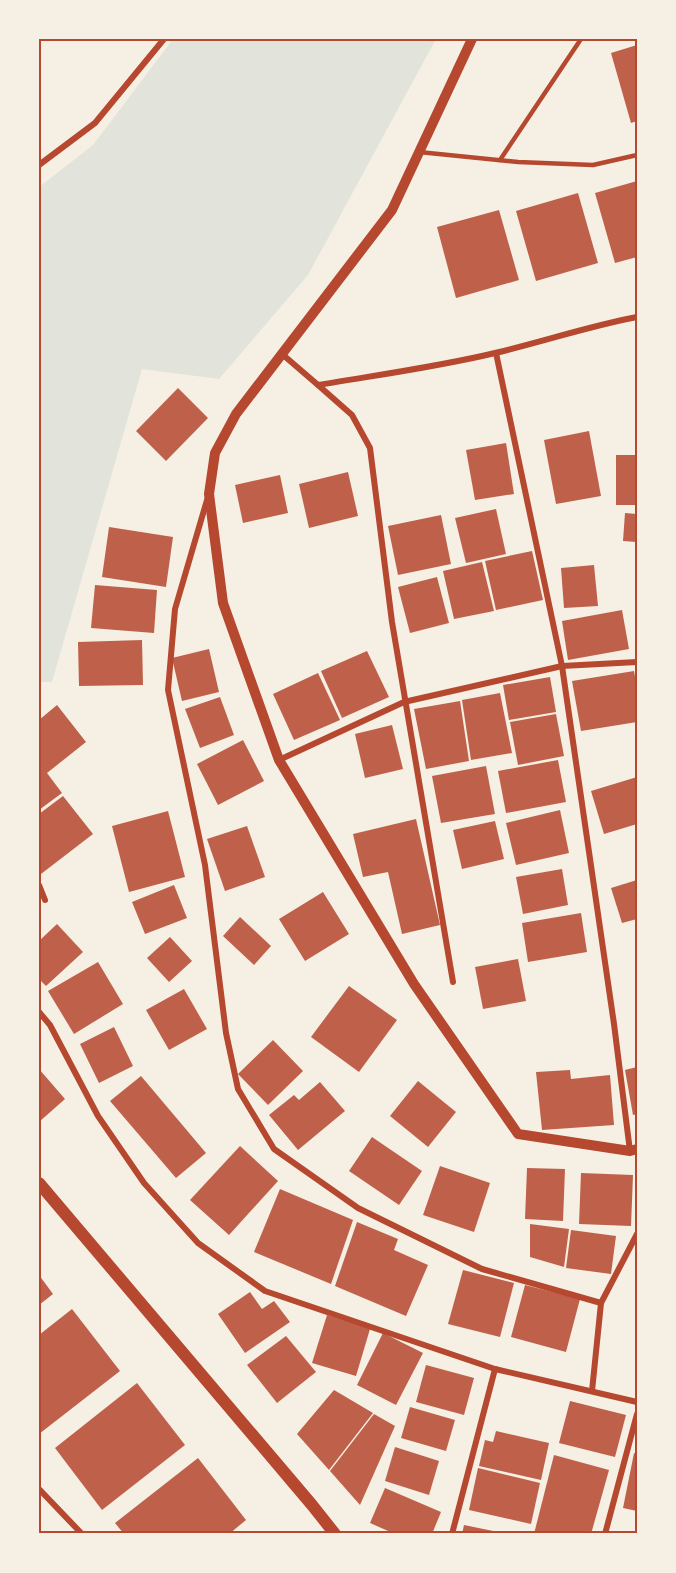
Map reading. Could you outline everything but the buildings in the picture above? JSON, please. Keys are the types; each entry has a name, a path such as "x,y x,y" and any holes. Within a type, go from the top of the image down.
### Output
{"main road":[{"path":"39,1183 335,1534"}],"street":[{"path":"39,165 95,123 164,39"},
{"path":"472,39 392,210 236,414 215,453 209,494 175,609 168,690 205,865 226,1034 238,1089 274,1149 358,1208 482,1269 601,1303"},
{"path":"318,385 445,364 637,317"},
{"path":"209,494 223,603 279,760 414,984 518,1134 634,1150 562,666 496,353"},
{"path":"282,354 352,415 370,448 404,702 453,982"},
{"path":"279,760 404,702 562,666 637,662"},
{"path":"39,885 45,900"},
{"path":"39,1012 50,1025 98,1116 144,1183 198,1243 266,1291 495,1369 637,1402"},
{"path":"592,1391 601,1303 637,1234"},
{"path":"452,1534 495,1369"},
{"path":"605,1534 637,1414"},
{"path":"39,1490 82,1534"}],"lane":[{"path":"500,160 581,39"},
{"path":"419,152 500,160 593,165 637,155"}],"shaded area":[{"path":"173,39 436,39 308,275 219,379 142,369 52,682 39,682 39,187 93,145"}]}
